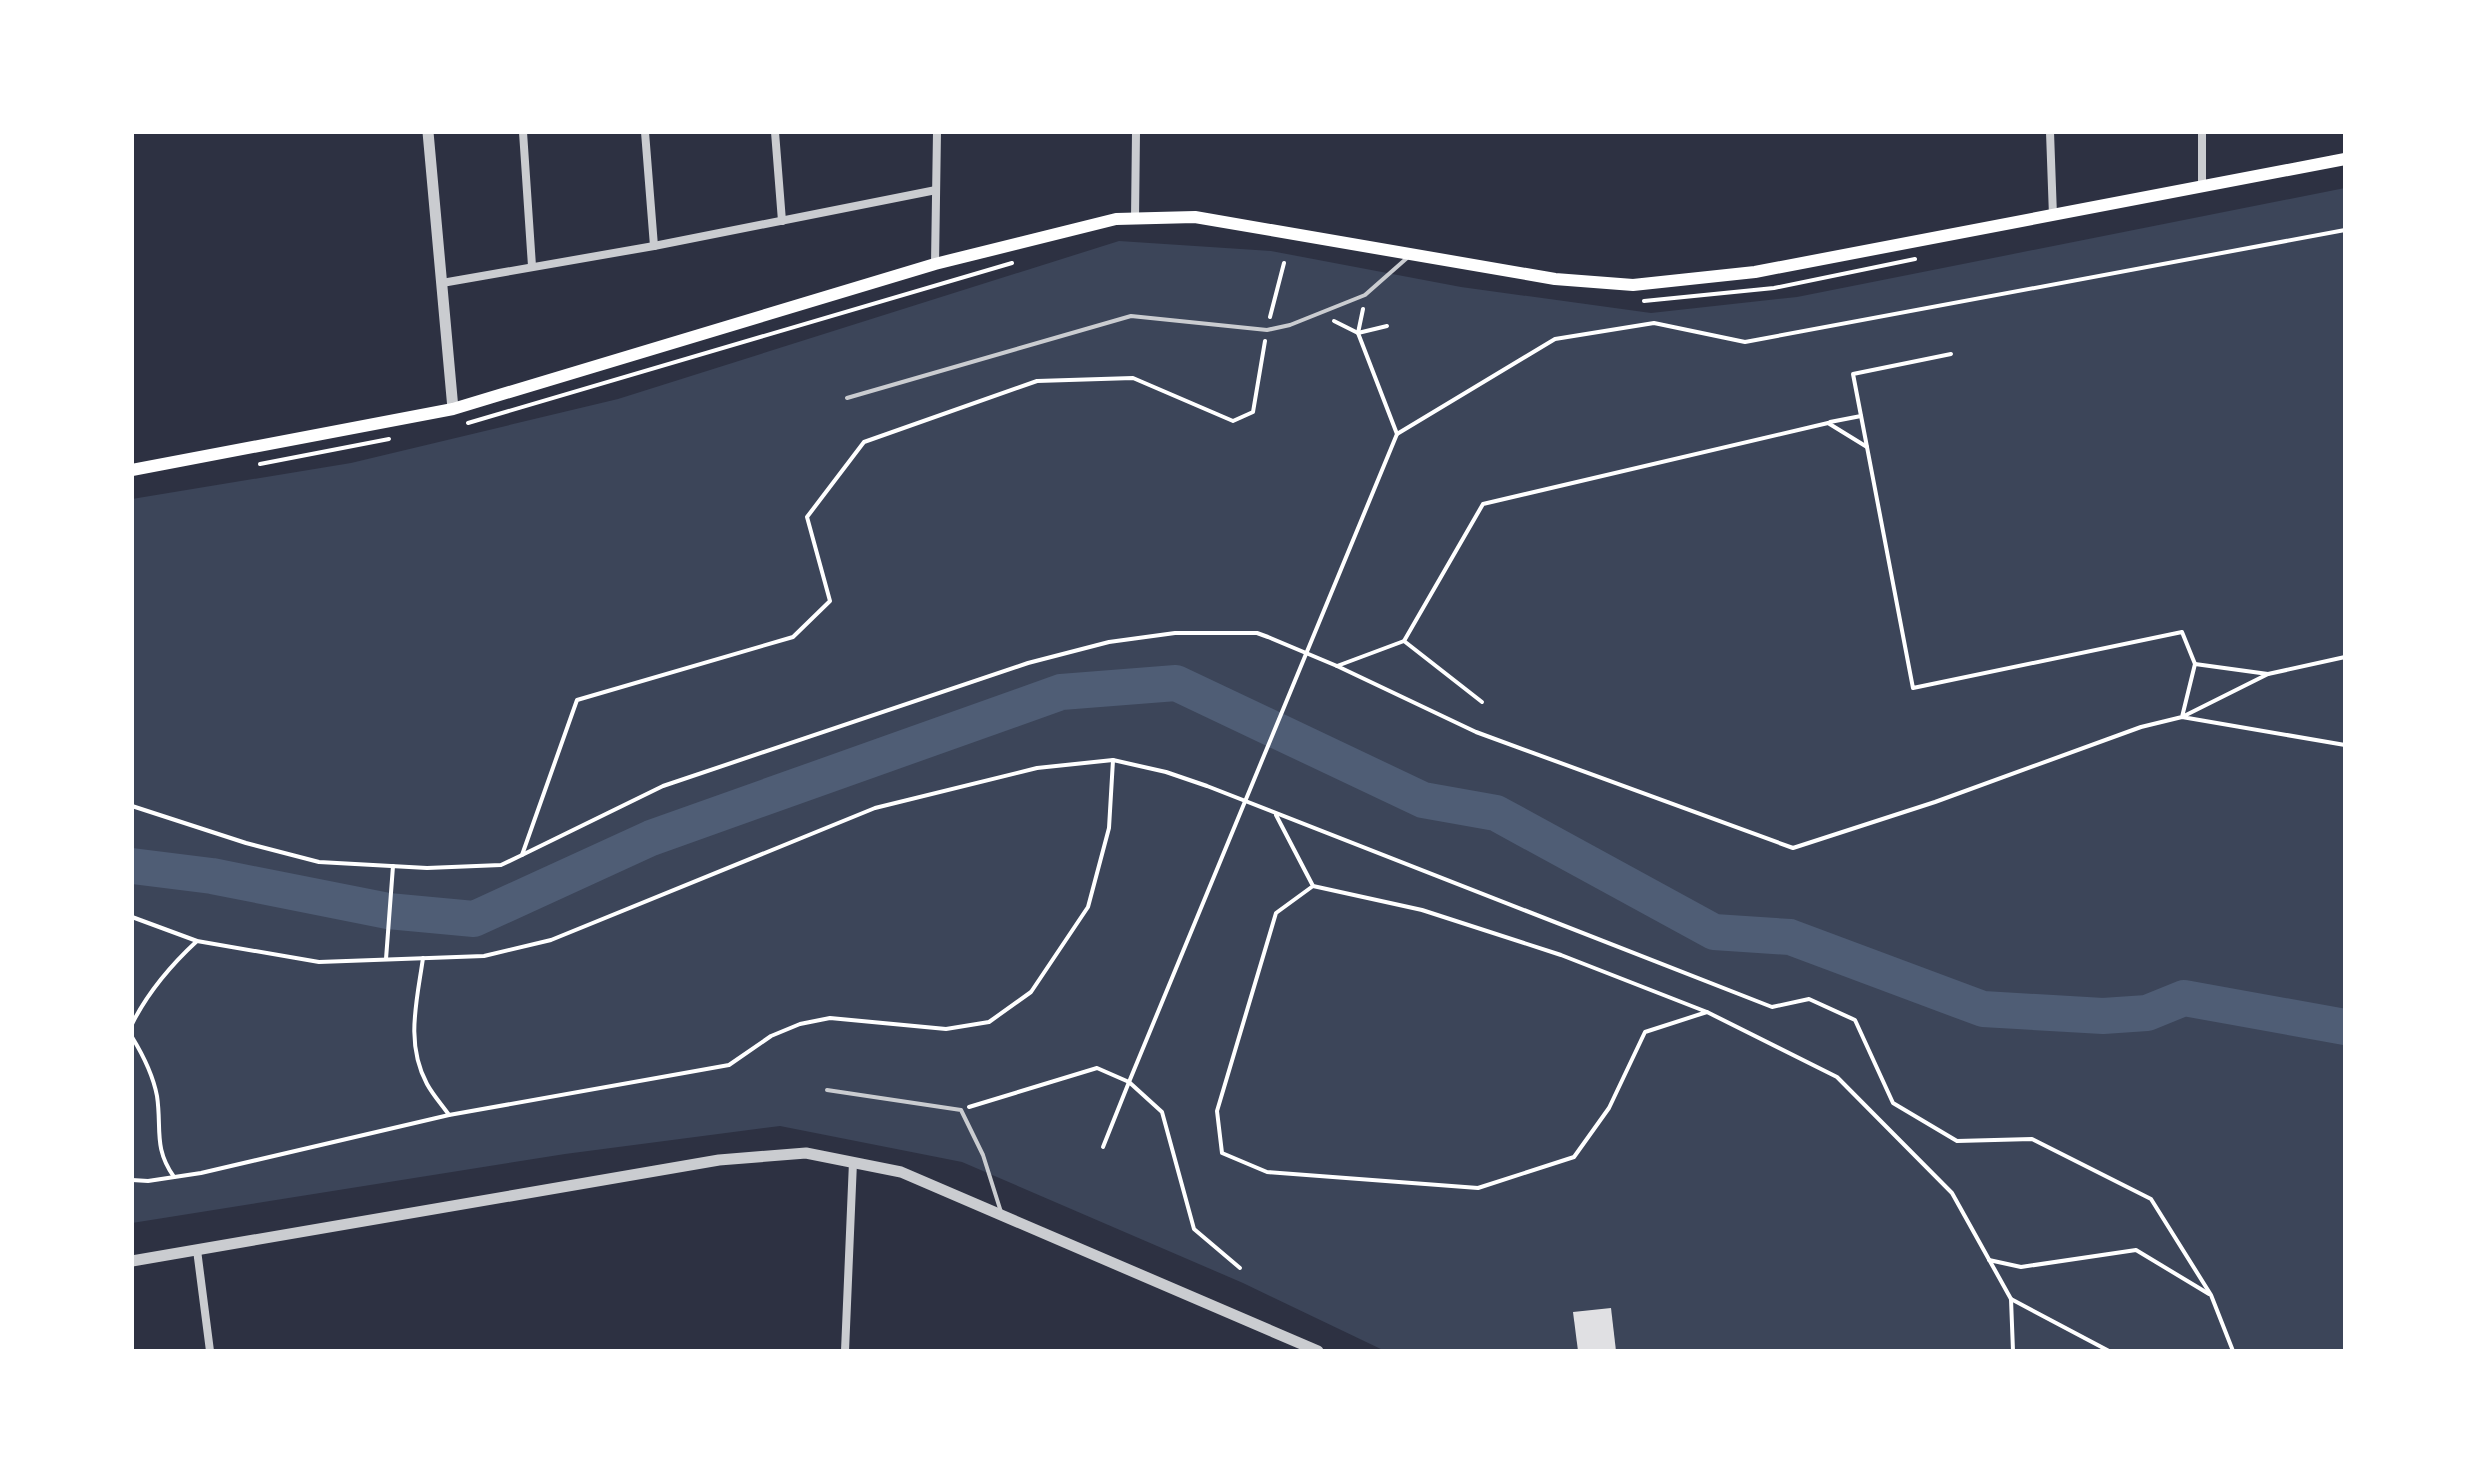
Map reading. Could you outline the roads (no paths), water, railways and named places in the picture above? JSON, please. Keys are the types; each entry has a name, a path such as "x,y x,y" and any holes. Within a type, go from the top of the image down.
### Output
{"main road":[{"path":"132,470 453,409 935,264 1116,219 1195,217 1555,279 1633,285 1755,272 2345,159"}],"street":[{"path":"428,132 453,409"},
{"path":"523,132 532,266"},
{"path":"645,132 654,246"},
{"path":"775,132 782,221"},
{"path":"935,264 937,132"},
{"path":"1135,219 1136,132"},
{"path":"2050,132 2053,216"},
{"path":"2202,132 2202,188"},
{"path":"442,283 654,246 936,190"},
{"path":"132,1261 719,1160 806,1153 901,1172 1318,1351"},
{"path":"845,1351 853,1162"},
{"path":"197,1250 210,1351"}],"lane":[{"path":"847,398 1131,316 1267,330 1321,314 1365,295 1411,254"},
{"path":"827,1090 961,1110 983,1155 1002,1214"}],"waterway":[{"path":"132,866 212,876 388,911 474,919 651,838 1061,692 1176,683 1423,800 1496,813 1714,932 1790,937 1983,1009 2103,1016 2147,1013 2184,998 2345,1027"}]}
